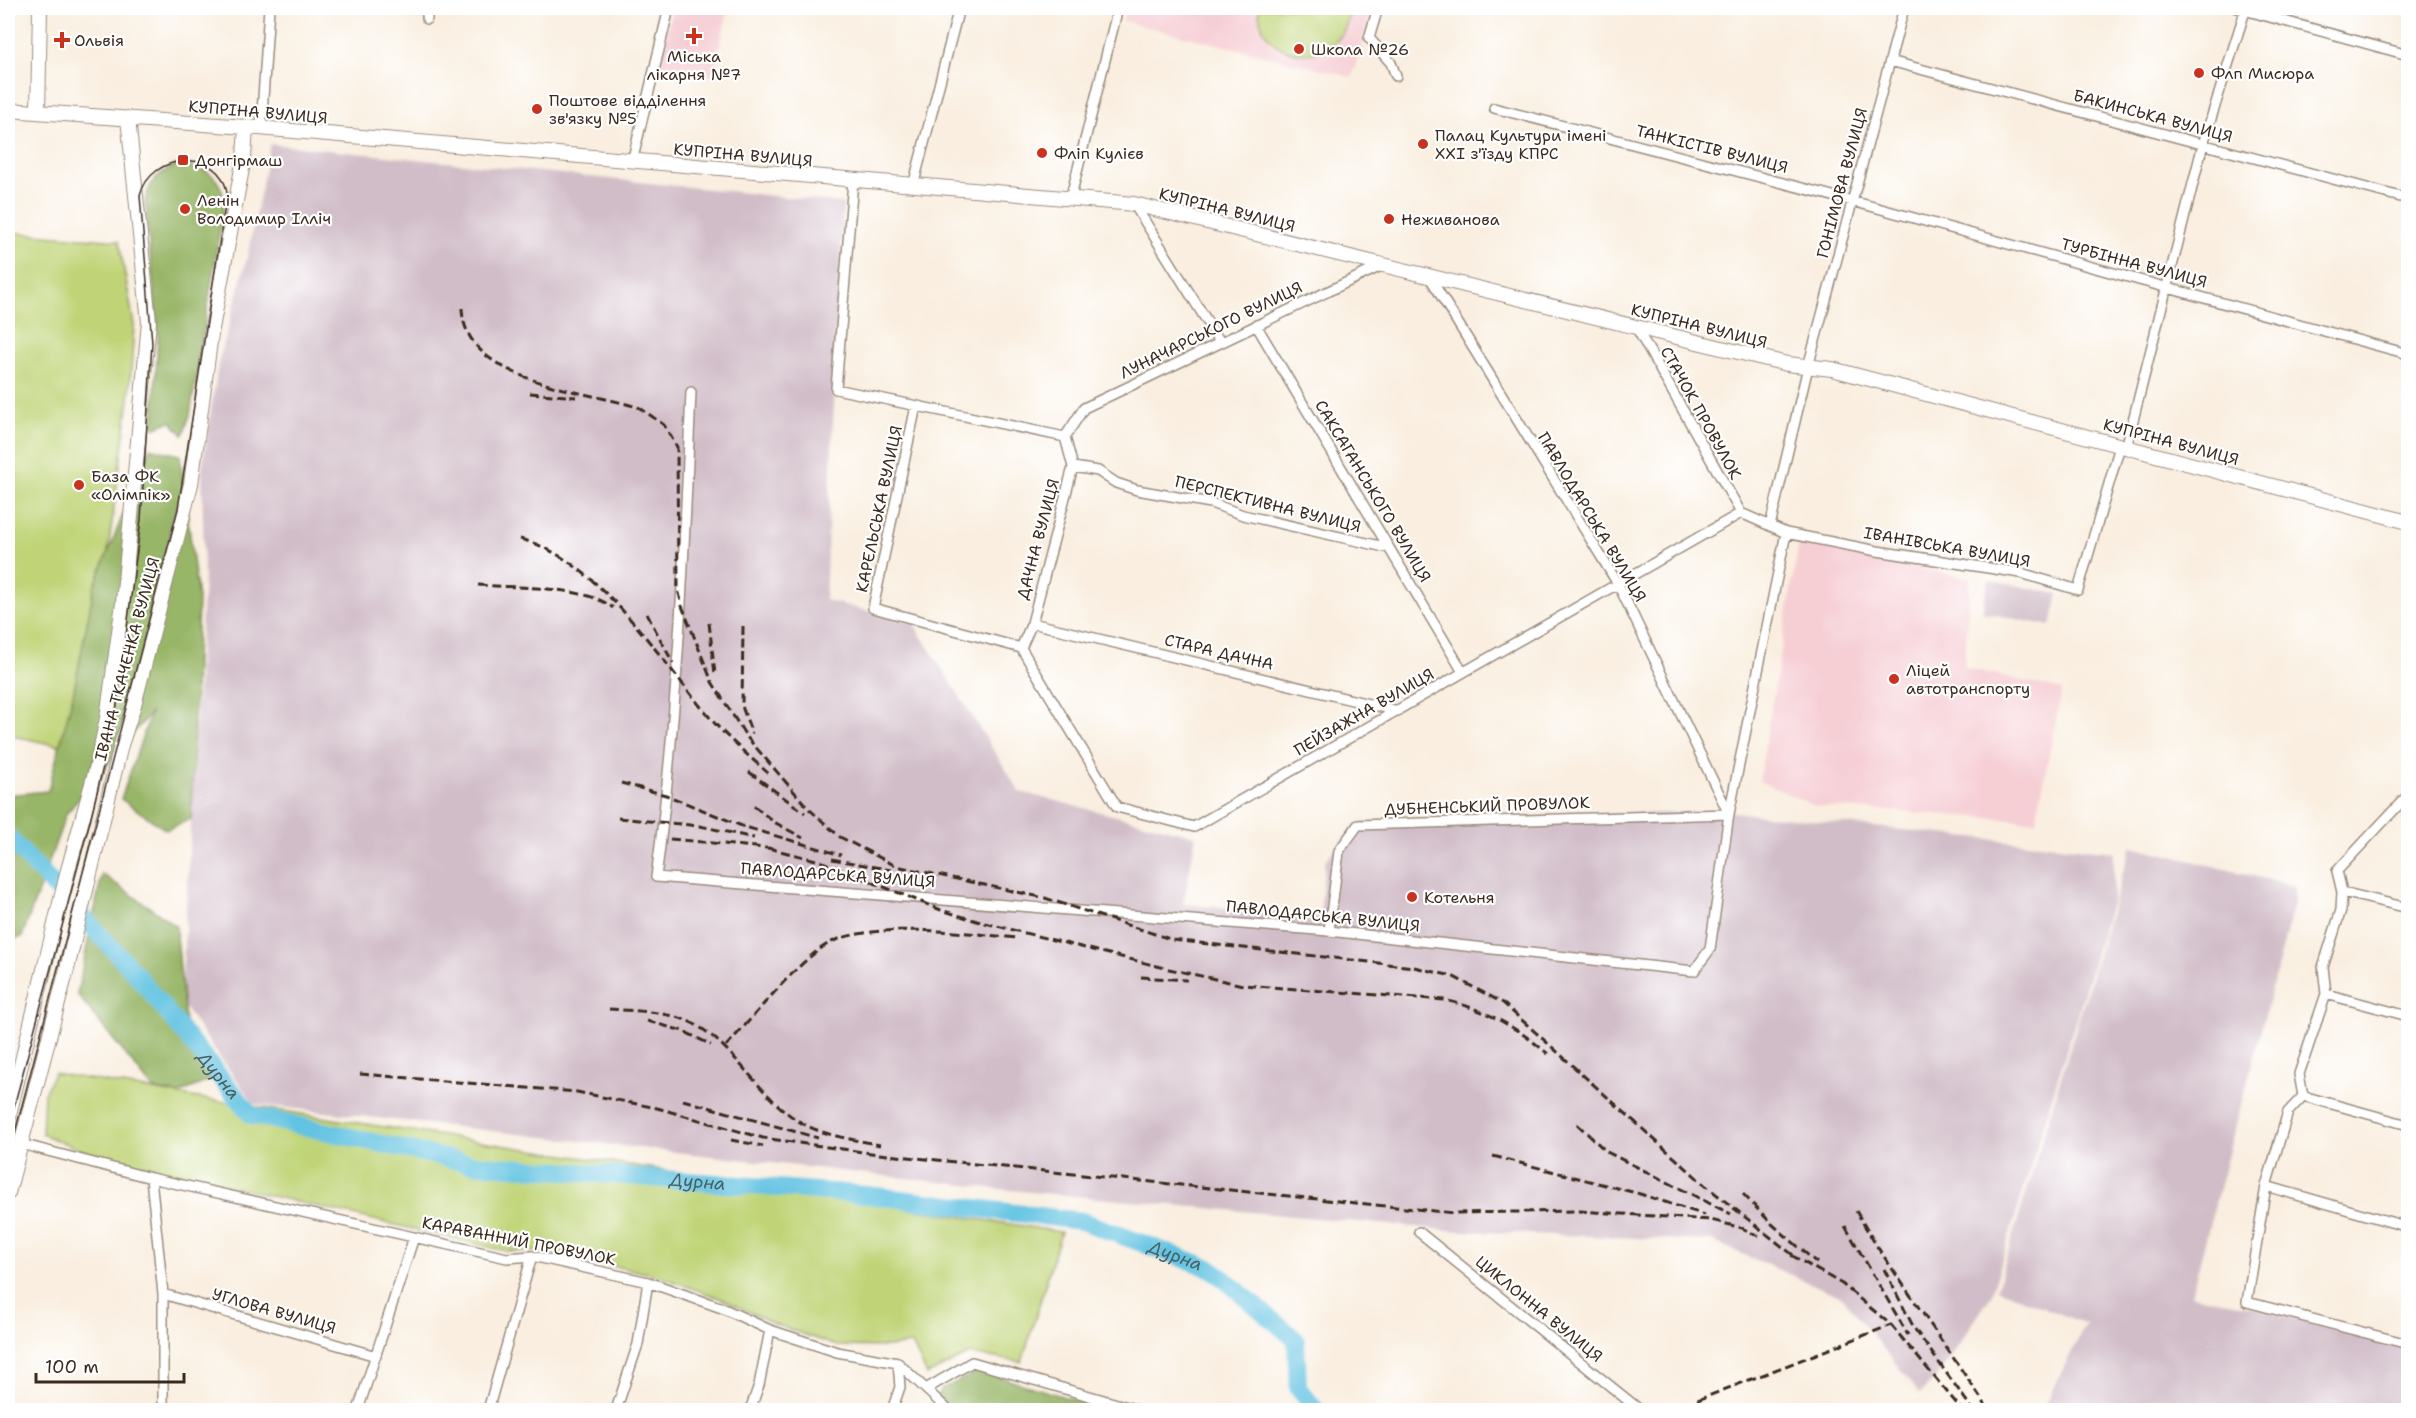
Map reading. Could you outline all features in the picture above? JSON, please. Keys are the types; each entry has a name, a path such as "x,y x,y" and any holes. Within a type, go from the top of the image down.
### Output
{"main road":[{"path":"38,112 40,8"},
{"name":"КУПРІНА ВУЛИЦЯ","path":"8,110 261,128 1134,204 1787,364 1832,369 2409,522"},
{"name":"ІВАНА ТКАЧЕНКА ВУЛИЦЯ","path":"8,1119 68,870 98,762 107,718 123,603 149,322 128,118"},
{"name":"ІВАНА ТКАЧЕНКА ВУЛИЦЯ","path":"8,1193 121,745 134,705 191,484 210,342 244,158 246,127"}],"street":[{"path":"261,128 269,8"},
{"path":"427,8 427,19"},
{"path":"632,162 669,8"},
{"path":"913,186 959,8"},
{"path":"1070,200 1118,8"},
{"path":"1378,8 1369,38 1391,63 1396,76"},
{"name":"ГОНІМОВА ВУЛИЦЯ","path":"1808,367 1904,8"},
{"path":"2123,447 2167,288 2203,144 2243,8 2409,55"},
{"name":"БАКИНСЬКА ВУЛИЦЯ","path":"1890,61 2409,199"},
{"name":"ТАНКІСТІВ ВУЛИЦЯ","path":"1494,108 1852,201"},
{"path":"853,181 836,389 1065,437"},
{"name":"ТУРБІННА ВУЛИЦЯ","path":"1852,201 2409,354"},
{"path":"1134,204 1220,342"},
{"name":"ЛУНАЧАРСЬКОГО ВУЛИЦЯ","path":"1065,437 1084,408 1383,265"},
{"name":"ПАВЛОДАРСЬКА ВУЛИЦЯ","path":"691,392 682,606 664,821 656,877 1329,931 1694,971 1710,949 1729,814 1618,584 1429,276"},
{"name":"САКСАГАНСЬКОГО ВУЛИЦЯ","path":"1256,325 1463,672"},
{"name":"СТАЧОК ПРОВУЛОК","path":"1636,327 1741,513"},
{"path":"1770,526 1808,367"},
{"name":"КАРЕЛЬСЬКА ВУЛИЦЯ","path":"916,406 873,608 1021,648"},
{"name":"ДАЧНА ВУЛИЦЯ","path":"1021,648 1032,623 1073,467 1065,437"},
{"name":"ІВАНІВСЬКА ВУЛИЦЯ","path":"1741,513 1786,533 1877,551 2021,573 2078,590 2123,447"},
{"name":"ПЕРСПЕКТИВНА ВУЛИЦЯ","path":"1073,467 1098,471 1116,483 1137,490 1211,503 1243,514 1389,548"},
{"path":"1618,584 1741,513"},
{"path":"1729,814 1786,533"},
{"name":"ПЕЙЗАЖНА ВУЛИЦЯ","path":"1021,648 1117,807 1194,827 1618,584"},
{"name":"СТАРА ДАЧНА","path":"1032,623 1398,711"},
{"path":"2303,1096 2299,1074 2326,994 2323,967 2341,910 2342,892 2337,871 2404,810 2409,795"},
{"name":"ДУБНЕНСЬКИЙ ПРОВУЛОК","path":"1329,931 1339,851 1358,825 1729,814"},
{"path":"2342,892 2409,908"},
{"path":"2326,994 2409,1017"},
{"path":"2303,1096 2409,1125"},
{"path":"2303,1096 2288,1112 2266,1186 2247,1302 2409,1344"},
{"name":"КАРАВАННИЙ ПРОВУЛОК","path":"21,1144 152,1178 507,1258 532,1256 648,1282 722,1308 770,1330 837,1352 898,1363"},
{"path":"152,1178 163,1294 163,1410"},
{"path":"2266,1186 2409,1227"},
{"name":"ЦИКЛОННА ВУЛИЦЯ","path":"1419,1232 1640,1410"},
{"path":"358,1410 414,1237"},
{"path":"488,1410 532,1256"},
{"path":"616,1410 638,1344 648,1282"},
{"name":"УГЛОВА ВУЛИЦЯ","path":"163,1294 376,1356"},
{"path":"750,1410 759,1385 770,1330"},
{"path":"926,1389 972,1362 1137,1410"},
{"path":"898,1363 948,1410"},
{"path":"892,1410 900,1388 898,1363"}],"shaded area":[{"name":"Міська лікарня №7","path":"673,8 729,8 712,76 659,64"},
{"name":"Школа №26","path":"1126,8 1373,8 1352,77 1123,21"},
{"path":"270,144 843,203 825,600 913,623 1020,792 1196,836 1183,904 1320,917 1325,861 1356,823 1723,811 2114,852 2113,898 1991,1296 1939,1374 1920,1394 1842,1297 1712,1241 1458,1231 1009,1190 254,1104 181,1003 204,577 202,469 218,365 248,254"},
{"name":"Ліцей автотранспорту","path":"1799,542 1970,578 1964,667 2062,690 2036,821 1815,806 1759,781"},
{"path":"1989,580 2058,594 2051,626 1982,612"},
{"path":"2131,846 2295,886 2295,900 2191,1295 2259,1308 2408,1349 2408,1410 2042,1410 2086,1324 1997,1289"}],"green space":[{"path":"1259,8 1351,8 1345,28 1339,38 1327,48 1314,53 1301,54 1288,51 1267,35 1261,23"},
{"path":"176,165 195,167 216,179 223,194 224,205 190,415 183,435 171,421 153,428 158,335 145,202 155,179"},
{"name":"База ФК «Олімпік»","path":"8,232 119,241 134,325 129,400 80,750 8,735"},
{"path":"150,448 180,455 198,599 191,819 166,830 121,799 151,712 66,814 22,937 8,941 8,795 48,791 73,695 94,587"},
{"path":"102,874 176,926 185,1021 210,1080 178,1094 153,1089 77,994"},
{"path":"54,1073 198,1098 1061,1232 1022,1362 969,1354 927,1375 912,1344 888,1347 837,1346 777,1325 722,1299 656,1275 545,1252 506,1251 89,1153 42,1134 44,1094"},
{"path":"979,1371 1108,1410 958,1410 945,1404 938,1396 942,1389"}],"waterway":[{"name":"Дурна","path":"8,837 57,889"},
{"name":"Дурна","path":"84,918 135,973 251,1115 472,1164 867,1195 1082,1221 1212,1269 1296,1340 1298,1388 1316,1410"}],"tram line":[{"path":"8,1129 90,821 116,712 141,519 152,343 140,196 146,181 157,170 185,161 199,162 212,168 222,178 227,193 178,509 8,1159"}],"railway":[{"path":"462,308 468,333 483,353 505,368 560,388 640,408 664,425 677,447 678,589 682,606 712,682 746,736 809,809 840,837 896,866 1045,898 1173,940 1414,967 1452,976 1503,1003 1706,1186 1798,1259"},
{"path":"530,393 576,397"},
{"path":"520,539 549,550 576,567 602,589 626,614 718,726 768,773"},
{"path":"478,585 567,591 585,595 613,608"},
{"path":"647,614 673,663"},
{"path":"709,623 715,674"},
{"path":"743,626 742,706 752,734"},
{"path":"749,772 805,813"},
{"path":"621,783 666,795 742,826 841,855"},
{"path":"754,806 774,822 803,838"},
{"path":"618,818 700,826 754,838"},
{"path":"670,839 776,849"},
{"path":"768,848 820,861 941,910 977,921 1169,969 1243,985 1444,1000 1473,1008 1500,1020 1548,1054"},
{"path":"832,859 891,870"},
{"path":"726,1046 801,965 826,945 844,937 892,930 919,930 1016,938"},
{"path":"1141,977 1187,980"},
{"path":"609,1009 661,1014 690,1022 705,1030 783,1110 797,1120 816,1130 880,1145"},
{"path":"647,1021 683,1031 711,1045"},
{"path":"360,1074 577,1092 657,1108 763,1138 878,1154 1454,1213 1580,1211 1711,1220 1742,1228 1760,1237"},
{"path":"683,1100 818,1138"},
{"path":"1577,1124 1607,1152 1731,1214"},
{"path":"731,1140 763,1146"},
{"path":"1493,1156 1640,1194 1705,1215"},
{"path":"1743,1194 1772,1224 1817,1263"},
{"path":"1856,1211 1876,1245 1989,1410"},
{"path":"1845,1226 1908,1335"},
{"path":"1791,1255 1842,1284 1891,1325 1962,1410"},
{"path":"1884,1269 1914,1328 1973,1410"},
{"path":"1672,1410 1891,1325"}],"place":[{"name":"Міська лікарня №7","path":"694,36"},
{"name":"Ольвія","path":"62,40"},
{"name":"Школа №26","path":"1299,49"},
{"name":"Флп Мисюра","path":"2199,73"},
{"name":"Поштове відділення зв'язку №5","path":"537,109"},
{"name":"Палац Культури імені XXI з'їзду КПРС","path":"1423,144"},
{"name":"Фліп Кулієв","path":"1042,153"},
{"name":"Донгірмаш","path":"183,160"},
{"name":"Ленін Володимир Ілліч","path":"185,209"},
{"name":"Неживанова","path":"1389,219"},
{"name":"База ФК «Олімпік»","path":"79,485"},
{"name":"Ліцей автотранспорту","path":"1894,679"},
{"name":"Котельня","path":"1412,897"}]}
